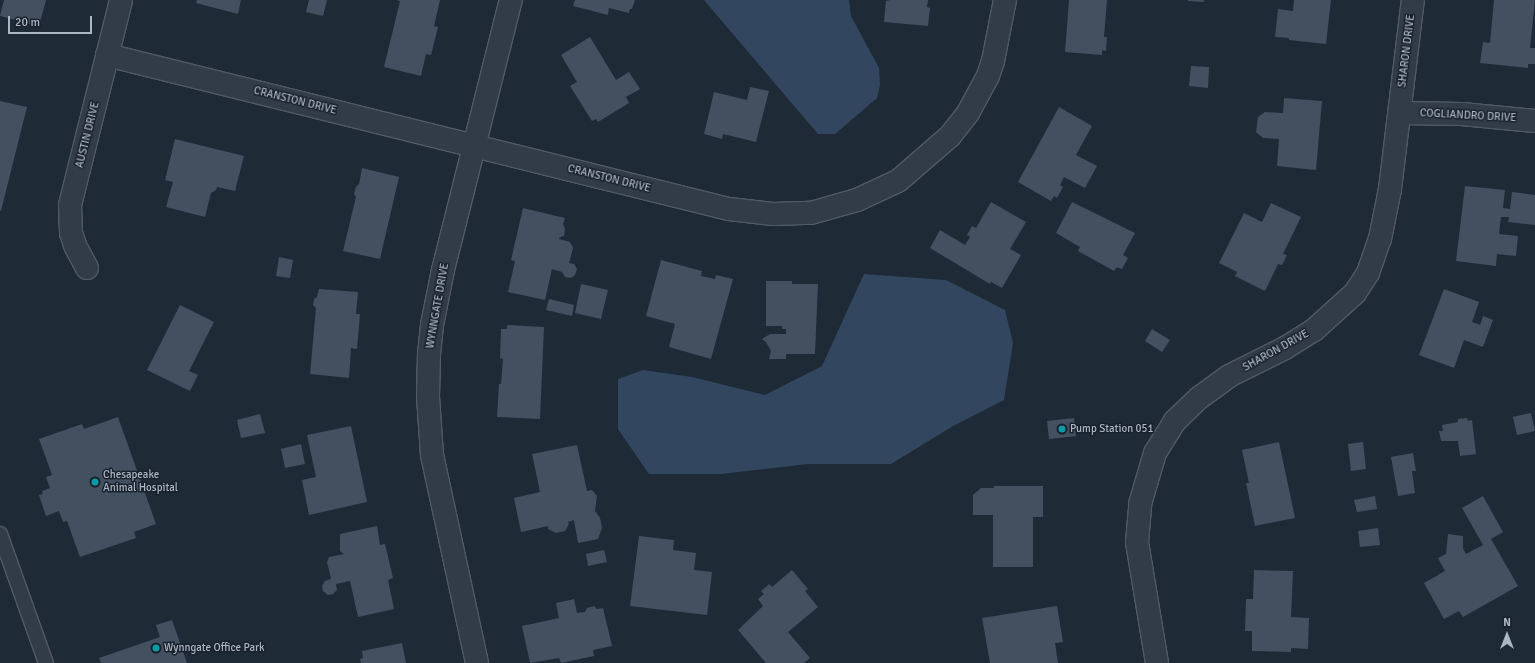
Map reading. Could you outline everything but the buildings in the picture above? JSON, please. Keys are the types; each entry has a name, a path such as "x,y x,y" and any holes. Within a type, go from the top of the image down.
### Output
{"street":[{"name":"AUSTIN DRIVE","path":"87,268 74,245 71,233 70,205 121,0"},
{"name":"WYNNGATE DRIVE","path":"477,663 432,455 428,397 432,325 443,270 511,0"},
{"name":"CRANSTON DRIVE","path":"107,55 475,145 729,210 773,214 811,213 857,200 898,181 950,136 968,113 988,76 993,61 1005,0"},
{"name":"SHARON DRIVE","path":"1157,663 1137,542 1140,504 1155,453 1175,421 1199,398 1229,376 1285,348 1314,330 1355,293 1368,273 1380,239 1390,189 1413,0"},
{"name":"COGLIANDRO DRIVE","path":"1400,113 1462,114 1535,121"}],"lane":[{"path":"0,534 46,663"}],"water":[{"path":"704,0 849,0 851,16 879,68 880,85 877,98 835,134 818,134"},
{"path":"864,274 946,280 1005,310 1013,343 1004,400 953,426 891,464 808,464 721,474 649,474 618,429 618,379 643,370 692,377 765,395 822,366"}],"place":[{"name":"Pump Station 051","path":"1062,429"},
{"name":"Chesapeake Animal Hospital","path":"95,482"},
{"name":"Wynngate Office Park","path":"156,648"}]}
